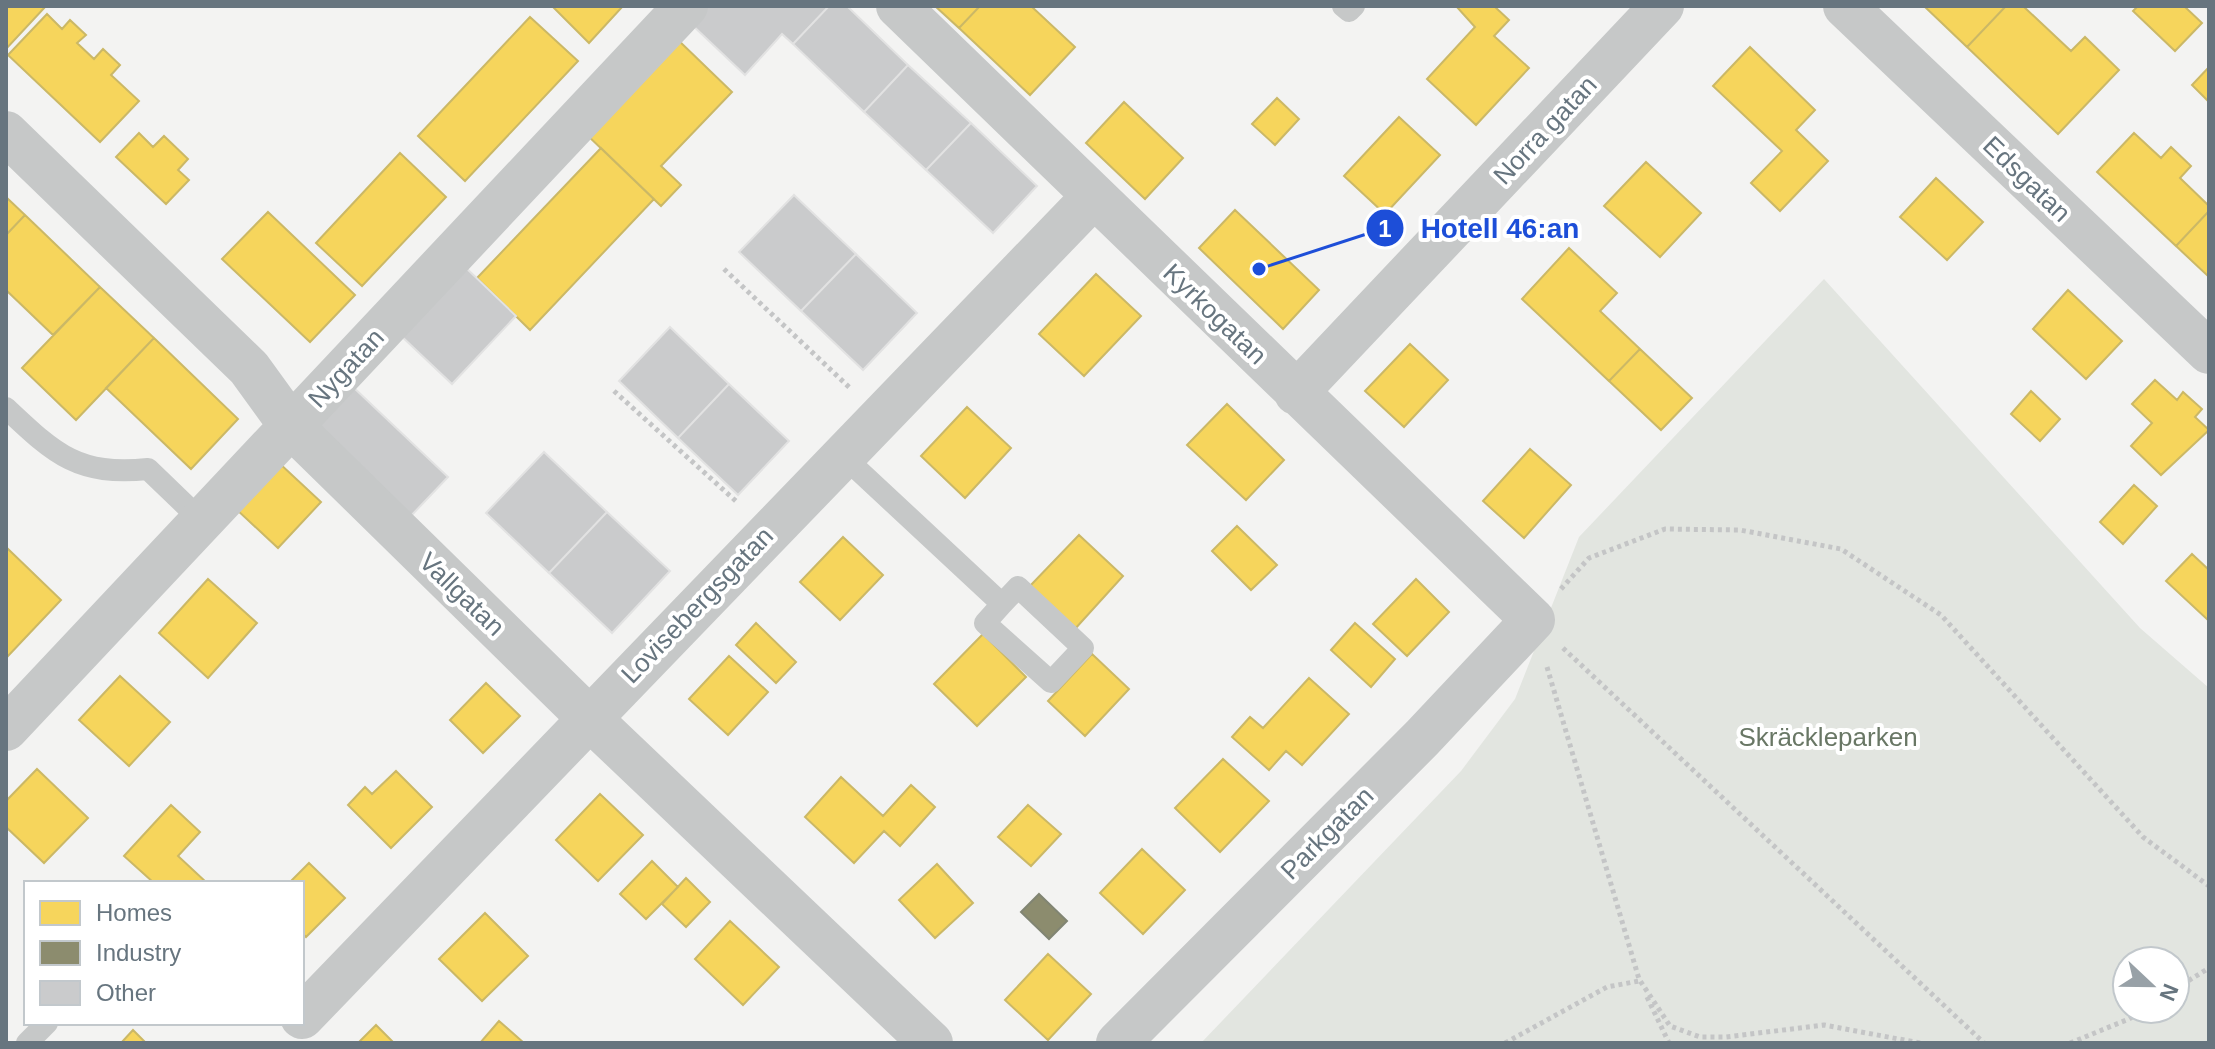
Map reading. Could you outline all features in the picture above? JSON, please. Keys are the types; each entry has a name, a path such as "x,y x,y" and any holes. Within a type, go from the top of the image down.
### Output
{"street":[{"name":"Nygatan","path":"6,729 686,6"},
{"name":"Kyrkogatan","path":"898,6 1533,620"},
{"name":"Norra gatan","path":"1296,393 1662,6"},
{"name":"Edsgatan","path":"1845,6 2209,352"},
{"name":"Vallgatan","path":"6,133 249,368 291,426 588,717 931,1043"},
{"name":"Lovisebergsgatan","path":"304,1015 588,717 1094,196"},
{"name":"Parkgatan","path":"1118,1043 1422,738 1533,620"},
{"path":"278,1043 295,1025"}],"lane":[{"path":"1343,6 1349,11 1354,6"},
{"path":"6,408 47,446 83,466 107,472 148,469 202,521"},
{"path":"842,455 1002,604"},
{"path":"27,1043 45,1025"}],"path":[{"path":"724,269 880,416"},
{"path":"614,391 769,531"},
{"path":"1533,620 1589,558 1665,529 1740,530 1841,549 1941,615 2143,837 2209,886"},
{"path":"1533,620 1639,979 1669,1043"},
{"path":"1533,620 1984,1043"},
{"path":"2191,979 2209,968"},
{"path":"1505,1043 1607,987 1639,979"},
{"path":"1639,979 1670,1026 1683,1033 1726,1037 1824,1025 1920,1043"},
{"path":"2070,1043 2114,1025"}],"green space":[{"name":"Skräckleparken","path":"1824,279 2140,628 2209,688 2209,1043 1201,1043 1461,771 1515,699 1579,537"}],"building: Homes":[{"path":"6,6 46,6 6,49"},
{"path":"552,6 623,6 589,43"},
{"path":"935,6 980,6 959,28"},
{"path":"980,6 1031,6 1075,47 1030,95 959,28"},
{"path":"1456,6 1494,6 1509,20 1494,36 1529,68 1476,125 1427,79 1475,27"},
{"path":"1924,6 2006,6 1967,47"},
{"path":"2006,6 2023,6 2071,51 2085,37 2119,70 2058,134 1967,47"},
{"path":"2138,6 2184,6 2202,23 2175,51 2133,11"},
{"path":"47,14 62,29 70,20 86,35 77,43 94,59 103,49 120,65 111,75 139,101 100,142 8,55"},
{"path":"530,17 578,61 465,181 418,136"},
{"path":"676,38 732,92 661,166 681,185 661,206 585,133"},
{"path":"1750,47 1815,110 1796,130 1828,161 1780,211 1751,183 1782,151 1713,86"},
{"path":"2209,67 2209,102 2192,85"},
{"path":"1277,98 1299,119 1275,145 1252,124"},
{"path":"1124,102 1183,158 1145,199 1086,143"},
{"path":"1399,117 1440,155 1385,214 1344,176"},
{"path":"139,133 153,147 164,136 188,159 178,170 189,180 166,204 116,157"},
{"path":"2134,133 2161,158 2171,147 2191,166 2180,178 2209,206 2209,211 2176,246 2097,172"},
{"path":"601,148 654,199 530,330 477,278"},
{"path":"400,153 446,197 362,286 316,243"},
{"path":"1646,162 1701,213 1660,257 1604,206"},
{"path":"1936,178 1983,222 1947,260 1900,217"},
{"path":"6,197 25,215 6,235"},
{"path":"1235,210 1319,290 1283,329 1199,248"},
{"path":"2209,211 2209,277 2176,246"},
{"path":"268,212 355,295 310,342 222,259"},
{"path":"25,215 100,287 53,335 6,290 6,235"},
{"path":"1569,248 1617,293 1600,311 1640,349 1609,381 1522,299"},
{"path":"1096,274 1141,316 1084,376 1039,334"},
{"path":"100,287 154,338 76,420 22,368"},
{"path":"2068,290 2122,341 2086,379 2033,329"},
{"path":"154,338 238,419 191,469 106,388"},
{"path":"1410,344 1448,380 1404,427 1365,391"},
{"path":"1640,349 1692,398 1661,430 1609,381"},
{"path":"2155,380 2177,400 2183,392 2202,409 2195,417 2209,430 2161,475 2131,446 2152,423 2132,404"},
{"path":"2031,391 2060,419 2040,441 2011,414"},
{"path":"1227,404 1284,460 1246,500 1187,445"},
{"path":"967,407 1011,448 965,498 921,456"},
{"path":"1530,449 1571,485 1524,538 1483,501"},
{"path":"278,462 321,502 278,548 235,508"},
{"path":"2134,485 2157,506 2123,544 2100,522"},
{"path":"1237,526 1277,565 1251,590 1212,551"},
{"path":"1079,535 1123,576 1074,630 1029,587"},
{"path":"843,537 883,575 840,620 800,582"},
{"path":"6,547 61,600 8,656 6,654"},
{"path":"2192,554 2209,570 2209,621 2166,581"},
{"path":"208,579 257,623 208,678 159,633"},
{"path":"1416,579 1449,612 1407,656 1373,624"},
{"path":"756,623 796,662 776,683 736,645"},
{"path":"1355,623 1395,659 1371,687 1331,650"},
{"path":"983,634 1026,677 977,726 934,684"},
{"path":"1092,654 1129,689 1085,736 1048,701"},
{"path":"729,656 768,692 728,735 689,699"},
{"path":"120,676 170,722 129,766 79,720"},
{"path":"1309,678 1349,714 1302,765 1286,751 1269,770 1232,737 1250,717 1263,728"},
{"path":"486,683 520,716 483,753 450,720"},
{"path":"1223,759 1269,801 1220,852 1175,808"},
{"path":"37,769 88,818 44,863 6,827 6,801"},
{"path":"396,771 432,807 391,848 348,805 365,787 372,794"},
{"path":"841,777 883,816 911,785 935,807 900,846 884,831 854,863 805,817"},
{"path":"600,794 643,835 598,881 556,840"},
{"path":"171,805 200,832 178,856 205,881 152,881 124,856"},
{"path":"1028,805 1061,834 1031,866 998,837"},
{"path":"1142,849 1185,890 1143,934 1100,893"},
{"path":"652,861 678,887 646,919 620,894"},
{"path":"309,863 345,898 306,937 304,881 291,881"},
{"path":"937,864 973,903 935,938 899,900"},
{"path":"686,878 710,902 686,927 662,904"},
{"path":"485,913 528,956 482,1001 439,959"},
{"path":"730,921 779,967 743,1005 695,959"},
{"path":"1048,954 1091,994 1048,1040 1005,1000"},
{"path":"499,1021 524,1043 480,1043"},
{"path":"376,1025 394,1043 358,1043"},
{"path":"133,1030 146,1043 121,1043"}],"building: Industry":[{"path":"1039,894 1067,921 1049,939 1021,912"}],"building: Other":[{"path":"706,6 829,6 793,44 782,34 745,75 690,23"},
{"path":"829,6 847,6 908,65 864,112 793,44"},
{"path":"908,65 971,123 926,170 864,112"},
{"path":"971,123 1037,186 993,233 926,170"},
{"path":"794,195 856,254 801,311 739,252"},
{"path":"856,254 917,313 863,370 801,311"},
{"path":"463,265 516,316 452,384 398,333"},
{"path":"670,327 729,384 678,438 619,381"},
{"path":"729,384 789,441 738,495 678,438"},
{"path":"352,386 448,477 407,520 311,429"},
{"path":"544,452 607,512 549,573 486,513"},
{"path":"607,512 670,571 612,633 549,573"}],"place":[{"name":"Hotell 46:an","path":"1259,269"}]}
